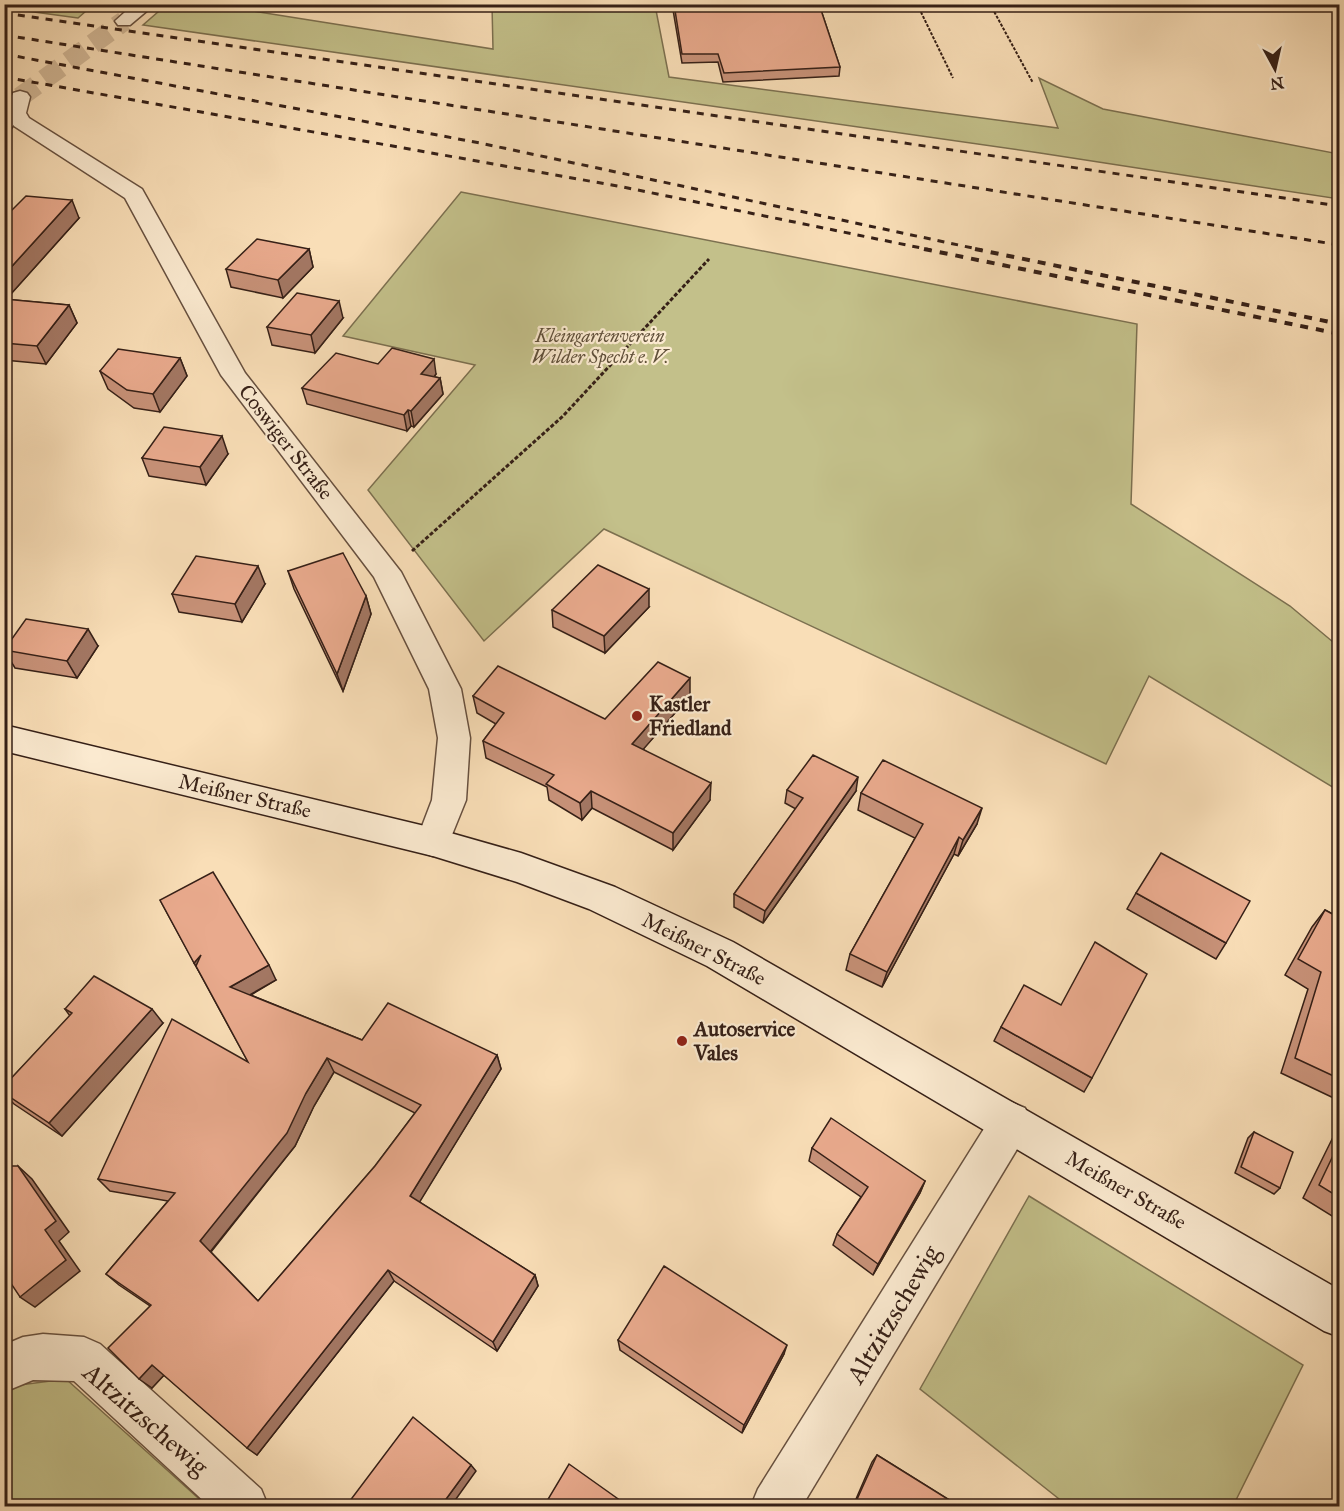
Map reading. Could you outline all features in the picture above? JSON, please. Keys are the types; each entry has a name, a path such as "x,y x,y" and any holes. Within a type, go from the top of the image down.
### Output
{"street":[{"path":"124,21 146,4"},
{"name":"Coswiger Straße","path":"11,112 32,130 134,194 234,375 386,572 445,689 454,738 448,800 433,842"},
{"name":"Meißner Straße","path":"4,738 433,842 521,868 602,898 720,954 1340,1315"},
{"name":"Altzitzschewig","path":"775,1506 1011,1122"},
{"name":"Altzitzschewig","path":"4,1369 16,1361 50,1355 84,1360 244,1506"}],"path":[{"path":"917,4 952,78"},
{"path":"990,4 1033,83"},
{"path":"4,66 10,67"},
{"path":"386,572 461,510 563,416 709,259"}],"green space":[{"path":"5,4 93,5 78,18 5,8"},
{"path":"166,5 215,5 493,49 492,5 655,5 669,77 1058,128 1039,78 1103,109 1339,154 1339,199 1040,153 143,25"},
{"name":"Kleingartenverein Wilder Specht e. V.","path":"461,192 1137,324 1131,504 1290,606 1339,647 1339,791 1149,676 1106,764 604,529 484,641 368,490 475,365 343,336"},
{"path":"1029,1196 1303,1365 1233,1506 1068,1506 920,1389"},
{"path":"66,1379 207,1506 5,1506 4,1392 12,1386"}],"building":[{"path":"674,4 819,4 840,67 724,73 718,54 682,54"},
{"path":"26,196 72,200 4,275 4,218"},
{"path":"257,239 309,249 278,280 226,269"},
{"path":"297,293 339,301 311,335 267,327"},
{"path":"4,299 69,305 37,346 4,343"},
{"path":"392,348 434,359 421,374 440,378 411,411 408,410 404,415 302,388 336,353 378,364"},
{"path":"118,349 180,358 153,394 127,390 100,371"},
{"path":"164,427 222,436 200,467 142,458"},
{"path":"343,553 366,596 337,674 288,571"},
{"path":"196,556 258,566 235,604 172,594"},
{"path":"598,565 649,589 604,636 552,610"},
{"path":"26,619 88,629 67,661 4,650"},
{"path":"658,662 690,678 632,744 711,783 673,833 591,791 580,803 546,784 554,775 483,741 504,713 473,696 498,666 605,719"},
{"path":"813,755 858,777 765,911 734,894 803,798 787,790"},
{"path":"883,760 982,808 963,840 959,837 887,972 850,954 923,824 861,793"},
{"path":"1161,853 1250,901 1226,943 1136,893"},
{"path":"213,872 269,965 230,987 362,1040 388,1003 497,1055 410,1196 535,1275 493,1342 388,1270 247,1448 152,1365 139,1379 108,1348 151,1305 106,1274 175,1193 98,1179 172,1019 248,1062 196,966 201,955 194,963 160,900","holes":["327,1058 421,1105 375,1166 258,1301 200,1241 287,1133 306,1093"]},
{"path":"1325,910 1340,918 1340,1079 1295,1058 1321,972 1298,959"},
{"path":"1095,942 1147,974 1092,1078 1001,1027 1024,985 1061,1005"},
{"path":"94,976 152,1009 49,1123 4,1093 4,1086 72,1013 65,1009"},
{"path":"831,1118 925,1181 878,1264 837,1234 868,1187 812,1148"},
{"path":"1254,1132 1293,1152 1280,1188 1241,1167"},
{"path":"1340,1141 1340,1198 1319,1185"},
{"path":"4,1166 18,1166 56,1221 45,1230 66,1260 20,1297 4,1273"},
{"path":"664,1266 787,1345 744,1425 618,1340"},
{"path":"413,1417 471,1465 441,1506 346,1506"},
{"path":"877,1455 959,1506 854,1506"},
{"path":"569,1464 628,1506 544,1506"}],"tunnel":[{"path":"20,97 124,21"}],"railway":[{"path":"4,13 1340,206"},
{"path":"4,35 1340,245"},
{"path":"4,54 480,143 982,250"},
{"path":"4,77 623,187 931,250"},
{"path":"924,249 1340,334"},
{"path":"975,249 1340,324"}],"place":[{"name":"Kastler Friedland","path":"637,716"},
{"name":"Autoservice Vales","path":"682,1041"}]}
